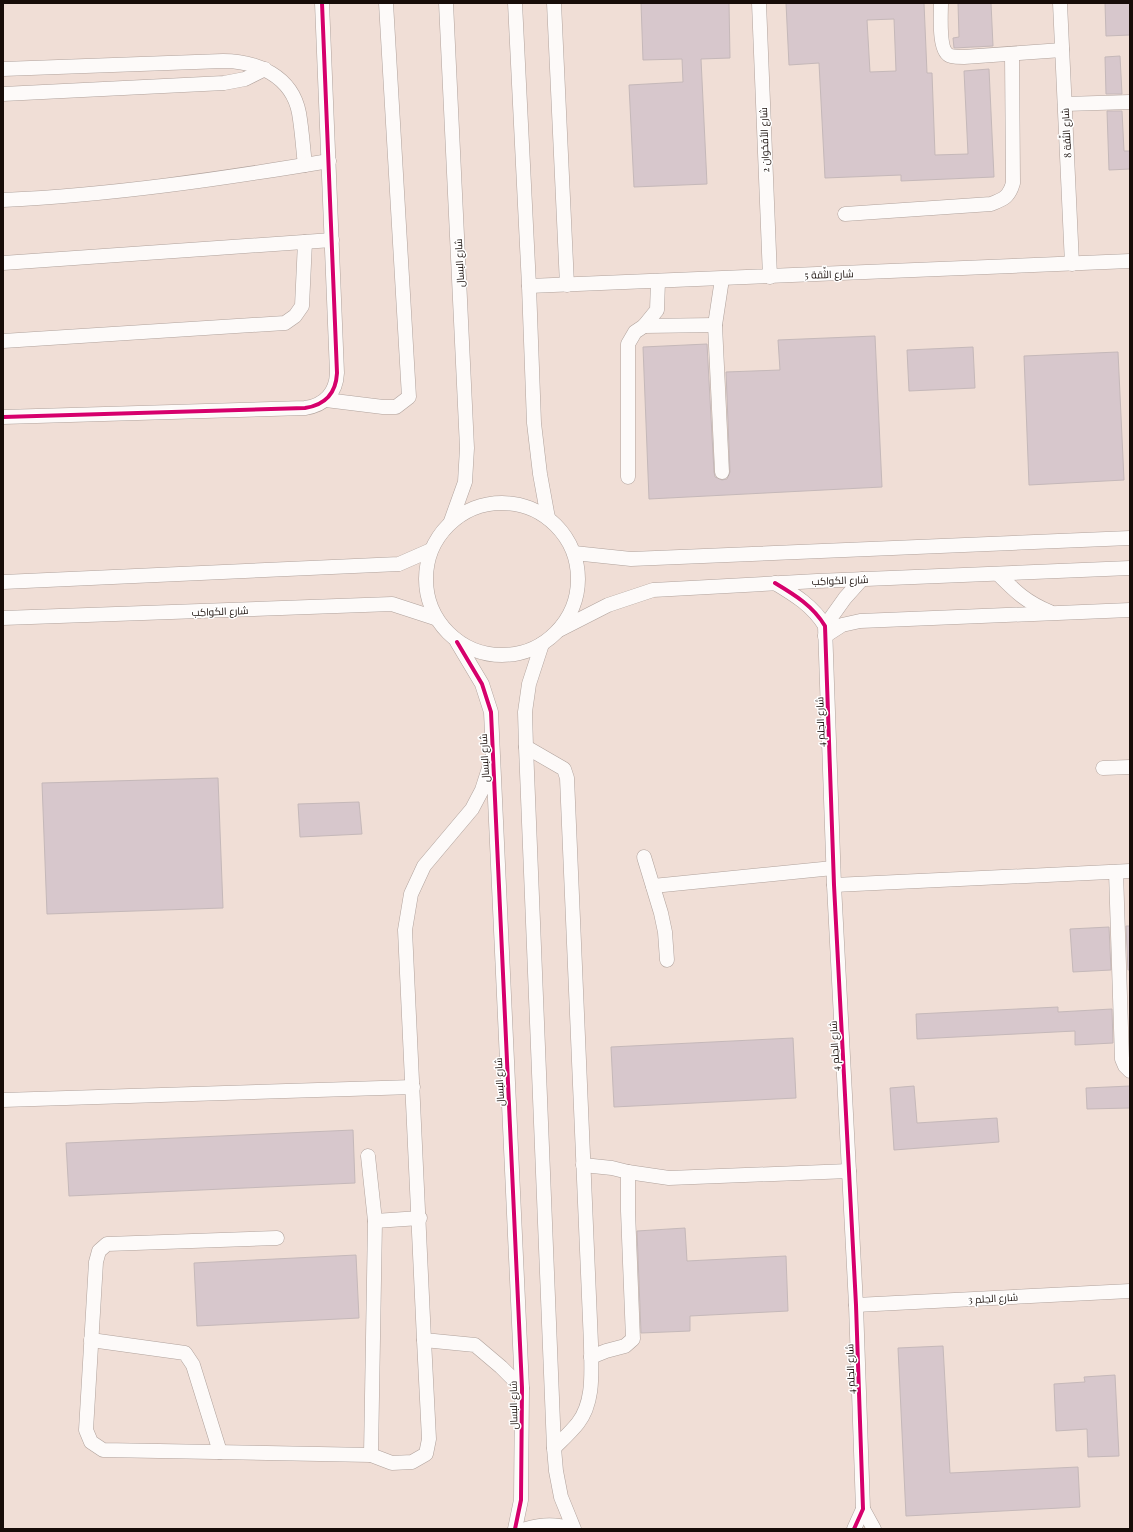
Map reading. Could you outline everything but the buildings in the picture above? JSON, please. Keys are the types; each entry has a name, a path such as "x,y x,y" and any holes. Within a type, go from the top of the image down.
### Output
{"street":[{"path":"3,417 305,408 313,407 326,400 334,388 337,373 322,3"},
{"path":"326,400 382,407 396,407 409,397 386,3"},
{"name":"شارع البسال","path":"446,3 467,448 465,482 451,521"},
{"path":"515,3 534,423 540,474 548,518"},
{"path":"554,3 567,285"},
{"name":"شارع الأقحُوان 2","path":"758,3 770,277"},
{"path":"941,3 942,43 945,52 951,56 1012,54 1062,50"},
{"name":"شارع الثِّقة 8","path":"1060,3 1072,264"},
{"path":"845,214 991,204 1003,199 1010,193 1013,183 1012,54"},
{"path":"3,69 232,61 265,69 278,76 287,86 295,99 299,112 305,165"},
{"path":"3,94 224,83 246,78 265,69"},
{"path":"1065,104 1130,102"},
{"path":"3,200 74,196 138,190 329,161"},
{"path":"3,263 332,240"},
{"path":"3,341 285,323 295,316 302,306 305,242"},
{"name":"شارع الثِّقة 5","path":"529,286 1130,261"},
{"path":"722,279 715,325 722,472"},
{"path":"628,477 628,344 635,332 644,326 657,310 658,281"},
{"path":"644,326 715,325"},
{"path":"510,503 530,508 548,518 559,528 568,540 574,553 578,573 577,594 570,613 559,630 542,644 526,652 509,655 497,655 473,650 457,642 445,631 435,618 428,602 425,585 426,567 430,550 439,535 451,521 469,510 489,504 510,503"},
{"path":"574,553 631,559 1130,538"},
{"path":"3,582 398,564 430,550"},
{"name":"شارع الكَواكِب","path":"559,630 608,605 652,590 775,583 1130,568"},
{"path":"998,574 1020,596 1036,606 1053,613"},
{"path":"825,631 845,598 862,579"},
{"path":"775,583 811,607 818,615 825,631"},
{"name":"شارع الكَواكِب","path":"3,618 392,604 435,618"},
{"path":"825,631 860,621 1130,610"},
{"name":"شارع الحِلم 4","path":"825,631 833,868 856,1305 862,1509 854,1529"},
{"name":"شارع البسال","path":"457,642 482,684 490,712 522,1388 521,1485 515,1529"},
{"path":"542,644 529,684 525,712 526,747 554,1448 556,1471 561,1497 574,1529"},
{"path":"526,747 564,769 567,778 592,1377 589,1399 579,1422 554,1448"},
{"path":"277,1238 107,1244 99,1251 96,1262 86,1430 91,1442 103,1450 371,1455 392,1463 412,1462 426,1454 429,1439 420,1218 405,930 411,894 424,866 472,809 482,790 492,757"},
{"path":"1103,768 1130,767"},
{"path":"644,856 664,927 667,960"},
{"path":"653,886 833,868"},
{"path":"834,885 1130,871"},
{"path":"1116,872 1122,1058 1125,1066 1130,1071"},
{"path":"3,1100 413,1087"},
{"path":"368,1156 375,1220 371,1455"},
{"path":"583,1165 612,1168 669,1178 849,1171"},
{"path":"591,1357 625,1346 633,1339 628,1172"},
{"path":"375,1220 420,1218"},
{"name":"شارع الحِلم 3","path":"856,1305 1130,1291"},
{"path":"91,1340 185,1353 193,1365 220,1452"},
{"path":"424,1340 475,1345 501,1367 522,1388"},
{"name":"شارع الحِلم 4","path":"862,1509 874,1529"},
{"path":"526,1529 548,1525 559,1525 574,1529"}],"cycle path":[{"path":"3,417 305,408 324,401 332,392 337,373 322,3"},
{"path":"775,583 809,607 825,626 834,885 856,1305 863,1509 854,1529"},
{"path":"457,642 482,684 491,712 522,1388 521,1500 515,1529"}]}
